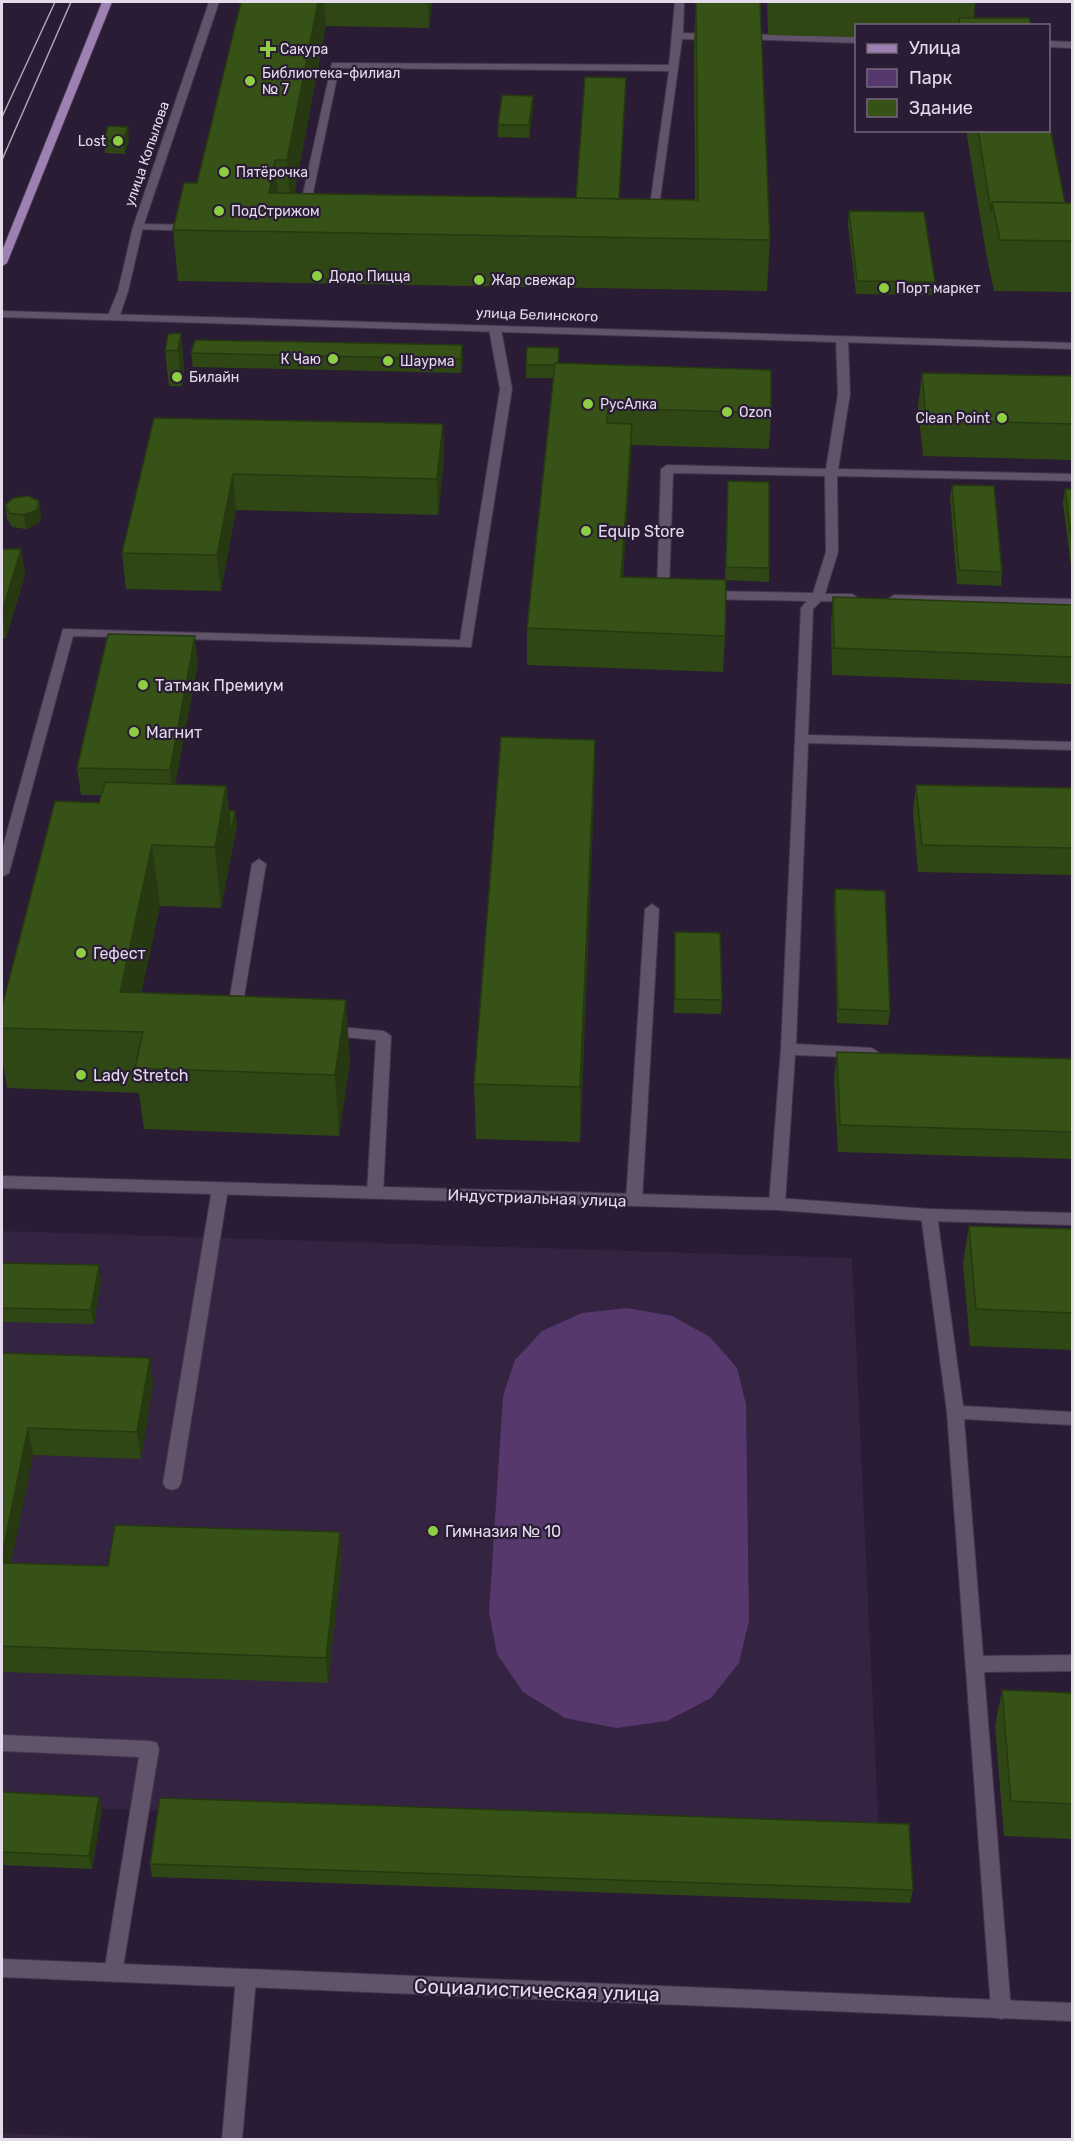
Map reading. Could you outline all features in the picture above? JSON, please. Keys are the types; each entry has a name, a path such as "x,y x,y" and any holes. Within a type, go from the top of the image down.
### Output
{"main road":[{"path":"2,263 107,2"}],"street":[{"name":"улица Копылова","path":"113,318 123,291 138,227 214,2"},
{"path":"651,235 678,36 679,2"},
{"path":"678,36 855,40"},
{"path":"1050,44 1072,45"},
{"path":"303,219 335,64 674,68"},
{"path":"138,227 203,229"},
{"name":"улица Белинского","path":"2,314 1072,346"},
{"path":"2,873 68,632 466,644 506,389 495,329"},
{"path":"777,1204 788,1049 807,608 818,597 832,552 831,474 844,394 842,340"},
{"path":"1072,478 667,469 663,594 1072,603"},
{"path":"801,739 1072,746"},
{"path":"244,1024 232,1024 259,864"},
{"path":"634,1200 652,909"},
{"path":"314,1030 384,1036 375,1193"},
{"path":"788,1049 883,1054"},
{"name":"Индустриальная улица","path":"2,1182 777,1204 929,1215 1072,1219"},
{"path":"172,1483 220,1189"},
{"path":"929,1215 955,1412 1001,2010"},
{"path":"955,1412 1072,1418"},
{"path":"976,1664 1072,1664"},
{"path":"2,1743 150,1749 114,1973"},
{"name":"Социалистическая улица","path":"2,1968 1072,2012"},
{"path":"232,2139 246,1978"}],"shaded area":[{"name":"Гимназия № 10","path":"2,1231 852,1258 879,1836 2,1805"},
{"path":"2,2133 128,2139 2,2139"}],"green space":[{"path":"627,1308 672,1316 710,1337 737,1368 746,1404 749,1621 739,1663 711,1698 667,1721 616,1728 565,1718 523,1692 497,1654 489,1612 503,1396 515,1360 542,1331 582,1313"}],"building":[{"path":"241,2 318,2 287,160 275,160 269,193 698,200 696,2 760,2 770,240 173,230 184,183 197,183"},
{"path":"959,18 1029,18 1030,24 960,24"},
{"path":"585,77 626,78 619,199 576,198"},
{"path":"502,95 533,96 529,125 498,125"},
{"path":"108,126 128,127 123,141 104,141"},
{"path":"1050,127 1065,203 992,202 991,211 978,132 1050,132"},
{"path":"992,202 1072,203 1072,241 1000,240"},
{"path":"849,211 924,212 935,282 857,281"},
{"path":"181,333 178,350 165,351 168,334"},
{"path":"195,340 462,345 461,359 191,353"},
{"path":"527,347 559,348 558,363 555,365 526,365"},
{"path":"555,363 771,370 771,413 608,408 607,423 632,424 621,577 726,580 725,636 527,628"},
{"path":"922,373 1072,376 1072,424 926,420"},
{"path":"154,418 443,424 437,479 233,474 217,555 122,553"},
{"path":"728,481 769,482 769,568 726,567"},
{"path":"952,485 994,486 1002,572 959,570"},
{"path":"1065,489 1072,489 1072,544"},
{"path":"28,496 39,501 37,510 24,515 9,513 5,505 13,498"},
{"path":"2,549 21,549 2,612"},
{"path":"833,597 1072,605 1072,657 834,648"},
{"path":"108,634 195,636 170,770 77,768"},
{"path":"501,737 595,740 580,1087 474,1084"},
{"path":"105,782 226,786 215,847 152,845 120,992 346,1000 335,1075 135,1068 143,1032 2,1028 2,1007 55,801 99,803"},
{"path":"916,785 1072,788 1072,848 922,845"},
{"path":"229,811 235,811 231,833"},
{"path":"835,889 885,891 890,1011 838,1009"},
{"path":"675,932 720,933 722,1000 675,999"},
{"path":"837,1052 1072,1059 1072,1132 840,1125"},
{"path":"969,1226 1072,1229 1072,1313 976,1309"},
{"path":"2,1263 99,1265 91,1310 2,1308"},
{"path":"2,1353 150,1358 137,1432 28,1428 2,1556"},
{"path":"115,1525 340,1532 326,1658 2,1646 2,1563 108,1566"},
{"path":"1002,1690 1072,1693 1072,1804 1011,1801"},
{"path":"2,1792 99,1797 89,1856 2,1852"},
{"path":"160,1798 909,1824 913,1890 150,1864"}],"tram line":[{"path":"2,117 55,2"},
{"path":"2,160 71,2"}],"place":[{"name":"Сакура","path":"268,49"},
{"name":"Библиотека-филиал № 7","path":"250,81"},
{"name":"Lost","path":"118,141"},
{"name":"Пятёрочка","path":"224,172"},
{"name":"ПодСтрижом","path":"219,211"},
{"name":"Додо Пицца","path":"317,276"},
{"name":"Жар свежар","path":"479,280"},
{"name":"Порт маркет","path":"884,288"},
{"name":"К Чаю","path":"333,359"},
{"name":"Шаурма","path":"388,361"},
{"name":"Билайн","path":"177,377"},
{"name":"РусАлка","path":"588,404"},
{"name":"Ozon","path":"727,412"},
{"name":"Clean Point","path":"1002,418"},
{"name":"Equip Store","path":"586,531"},
{"name":"Татмак Премиум","path":"143,685"},
{"name":"Магнит","path":"134,732"},
{"name":"Гефест","path":"81,953"},
{"name":"Lady Stretch","path":"81,1075"},
{"name":"Гимназия № 10","path":"433,1531"}]}
